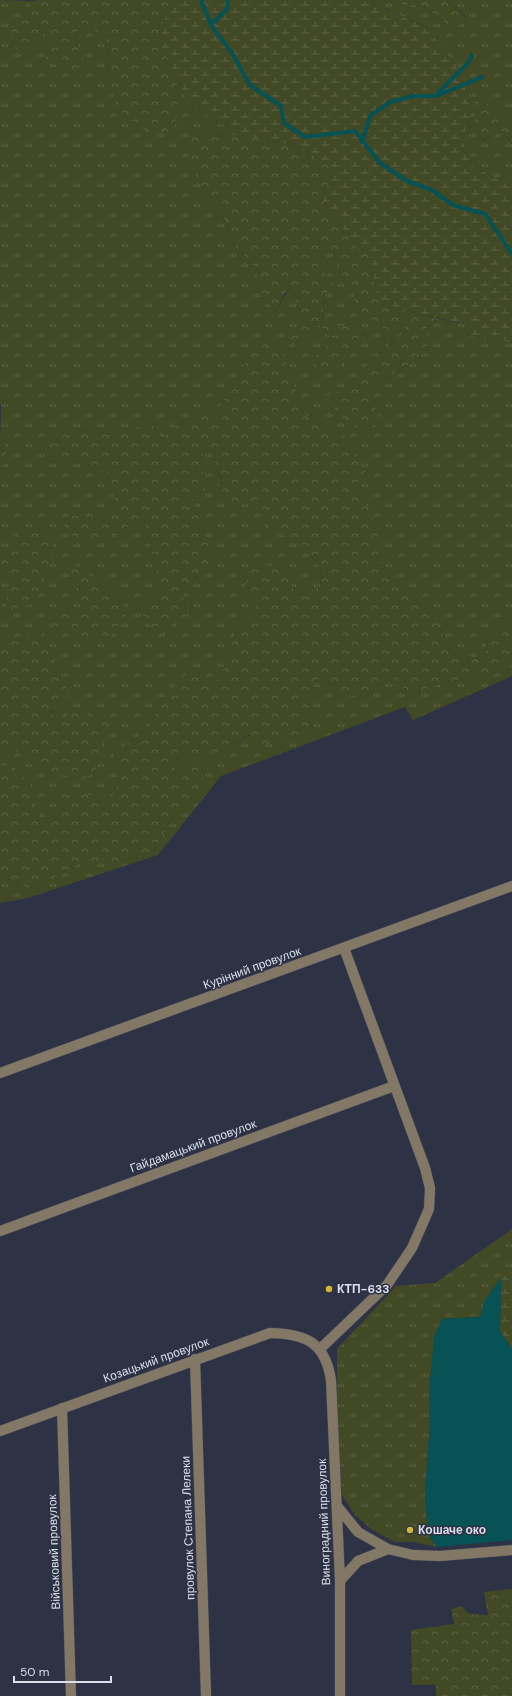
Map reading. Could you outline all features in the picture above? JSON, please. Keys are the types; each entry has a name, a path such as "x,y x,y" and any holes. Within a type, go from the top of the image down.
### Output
{"street":[{"name":"Курінний провулок","path":"0,1073 512,886"},
{"path":"320,1349 387,1285 412,1248 429,1209 430,1188 425,1168 344,948"},
{"name":"Гайдамацький провулок","path":"0,1231 394,1086"},
{"name":"Козацький провулок","path":"0,1431 270,1333 289,1334 306,1339 320,1349"},
{"name":"Виноградний провулок","path":"320,1349 329,1363 331,1380 340,1581 340,1696"},
{"name":"провулок Степана Лелеки","path":"195,1359 206,1696"},
{"name":"Військовий провулок","path":"62,1408 71,1696"},
{"path":"337,1506 358,1532 388,1549 413,1555 440,1556 512,1550"},
{"path":"340,1581 358,1561 388,1549"}],"green space":[{"path":"0,0 35,1 9,47 27,51 42,43 43,25 52,27 84,60 75,38 80,21 106,37 111,84 178,115 177,77 187,102 239,135 210,134 193,129 207,200 222,213 232,242 256,268 262,297 276,311 290,287 304,321 296,348 310,342 318,324 334,340 313,359 340,371 350,351 367,337 359,322 339,327 322,320 325,293 320,269 322,254 335,250 343,281 353,285 355,307 368,316 404,321 405,332 381,351 343,390 376,407 368,389 419,358 425,329 439,319 471,325 466,335 507,341 512,344 512,618 509,617 488,638 484,658 452,655 443,633 407,586 382,573 382,538 353,491 342,434 304,414 293,383 252,351 218,410 177,423 162,439 152,423 112,434 66,428 47,455 106,468 116,502 101,519 71,515 103,544 133,523 144,520 161,590 142,604 186,616 182,585 196,578 213,558 191,495 199,463 205,450 216,449 215,468 237,506 260,497 266,531 296,538 320,566 322,586 296,596 283,568 245,585 256,606 235,634 221,676 212,683 163,698 150,727 114,754 122,777 111,799 48,796 65,810 52,823 40,822 29,783 12,764 0,767 0,750 13,747 34,765 60,723 0,642 0,569 9,567 11,550 0,553 0,467 5,463 6,446 0,440","holes":["70,575 106,644 56,610 75,614 84,607"]},
{"path":"35,0 170,0 158,39 177,77 178,115 174,128 153,137 117,108 111,84 106,37 81,22 75,38 84,60 72,75 46,59 51,27 43,25 42,43 27,51 9,47 12,30"},
{"path":"170,0 365,0 426,27 455,64 470,99 470,121 460,144 474,167 501,181 512,181 512,344 506,341 466,335 470,325 405,311 378,299 369,256 359,251 322,199 334,169 299,146 239,135 187,102 177,77 158,39"},
{"path":"365,0 389,0 392,3 423,6 454,29 467,17 445,0 512,0 512,121 475,98 475,123 483,141 502,131 512,144 512,181 501,181 474,167 460,144 470,121 427,27"},
{"path":"389,0 445,0 467,18 454,29 423,6 392,3"},
{"path":"475,98 512,121 512,144 502,131 483,141 475,123"},
{"path":"193,128 210,134 239,135 299,146 334,169 322,199 339,223 369,256 378,299 405,311 439,319 425,329 430,342 419,358 368,389 376,407 379,425 364,431 345,421 324,396 343,390 381,351 405,332 404,322 386,330 355,307 353,285 343,281 335,250 322,254 320,269 336,286 325,293 322,319 339,327 359,322 367,338 350,351 340,371 319,372 313,359 334,340 318,324 310,342 296,348 291,337 297,325 304,321 290,287 276,311 262,297 256,268 232,242 222,213 207,200 194,169 189,147"},
{"path":"269,339 282,352 304,414 342,434 365,472 353,491 363,497 382,538 383,573 407,586 443,633 452,655 484,658 488,638 509,617 512,618 512,665 489,675 441,683 411,695 394,678 381,683 367,696 352,696 320,676 309,693 311,736 262,745 250,734 213,757 179,757 172,777 196,762 207,767 201,787 169,822 154,851 124,861 83,861 33,890 0,875 0,767 12,764 29,783 41,822 52,823 65,810 48,796 51,788 111,799 122,777 114,754 150,727 163,698 190,670 212,683 221,676 235,634 256,606 245,585 255,563 283,568 296,596 322,586 320,566 296,538 266,532 260,498 237,506 216,496 221,477 215,468 216,449 205,450 199,463 209,488 191,495 213,558 196,578 182,585 186,616 164,634 144,621 142,604 161,590 144,520 133,523 103,544 60,532 71,515 101,519 116,502 106,468 47,455 66,428 112,434 152,423 162,439 177,423 218,410 252,351"},
{"path":"0,440 6,446 6,463 0,467"},
{"path":"39,528 52,534 53,545 51,563 48,572 29,605 6,610 9,567 0,569 0,553 11,550 10,537"},
{"path":"71,562 119,596 126,614 106,644 53,628 56,610 75,614 84,607 70,575"},
{"path":"42,630 69,694 50,711 60,722 73,710 109,723 96,771 80,781 34,765 13,748 0,750 0,642 3,644"},
{"path":"512,665 512,676 413,720 405,707 221,776 158,855 28,898 0,903 0,875 33,890 83,861 124,861 154,851 169,822 201,787 207,767 172,777 179,757 213,757 251,734 311,736 309,693 320,676 352,696 367,696 381,683 394,678 411,695 441,683 489,675"},
{"path":"512,1229 512,1271 496,1285 485,1303 480,1317 442,1319 429,1392 429,1437 425,1494 428,1534 437,1547 414,1542 394,1542 371,1529 355,1515 342,1495 337,1425 337,1349 396,1286 435,1283"},
{"path":"512,1271 512,1350 500,1331 501,1278"},
{"path":"512,1589 512,1696 436,1696 436,1685 412,1685 411,1630 454,1624 451,1609 461,1606 469,1614 488,1615 484,1592"}],"shaded area":[{"path":"501,1278 500,1331 512,1350 512,1540 437,1547 428,1534 425,1494 429,1437 429,1392 434,1337 442,1319 480,1317 484,1302"}],"waterway":[{"path":"201,0 211,25 232,53 250,85 281,106 284,123 305,137 355,131 380,163 407,181 432,190 453,205 485,214 512,254"},
{"path":"211,25 228,8 227,0"},
{"path":"437,94 468,63 472,55"},
{"path":"362,142 370,116 390,102 414,96 436,96 482,77"}],"place":[{"name":"КТП-633","path":"329,1289"},
{"name":"Кошаче око","path":"410,1530"}]}
